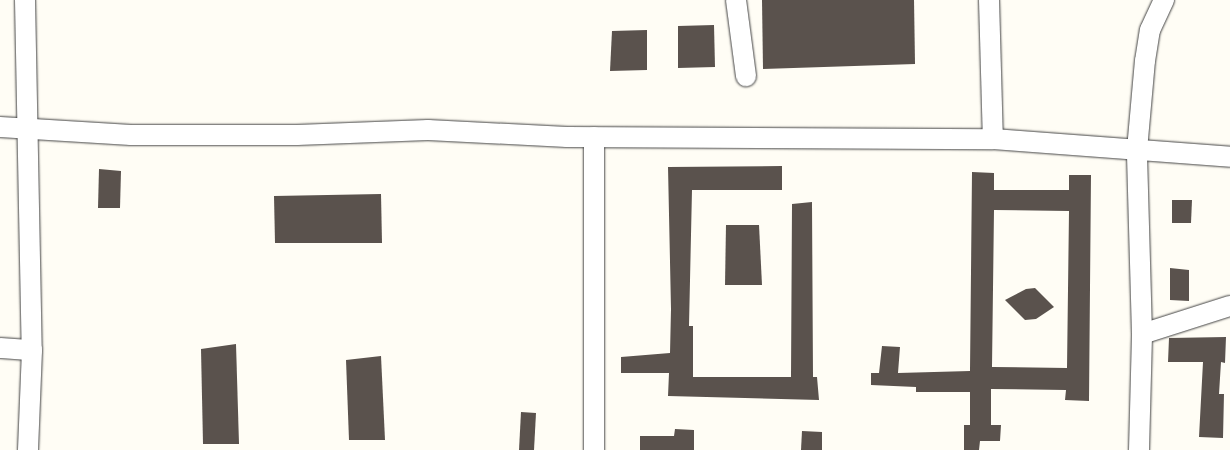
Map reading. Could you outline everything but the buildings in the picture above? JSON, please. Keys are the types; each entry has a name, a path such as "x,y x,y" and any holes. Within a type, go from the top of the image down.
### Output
{"street":[{"path":"25,0 32,350 28,450"},
{"path":"736,0 746,76"},
{"path":"989,0 993,139"},
{"path":"1139,450 1142,334 1137,150 1145,61 1150,30 1164,0"},
{"path":"0,127 131,135 297,134 428,130 594,137 993,139 1230,157"},
{"path":"594,137 594,450"},
{"path":"1142,334 1230,306"},
{"path":"0,348 32,350"}]}
